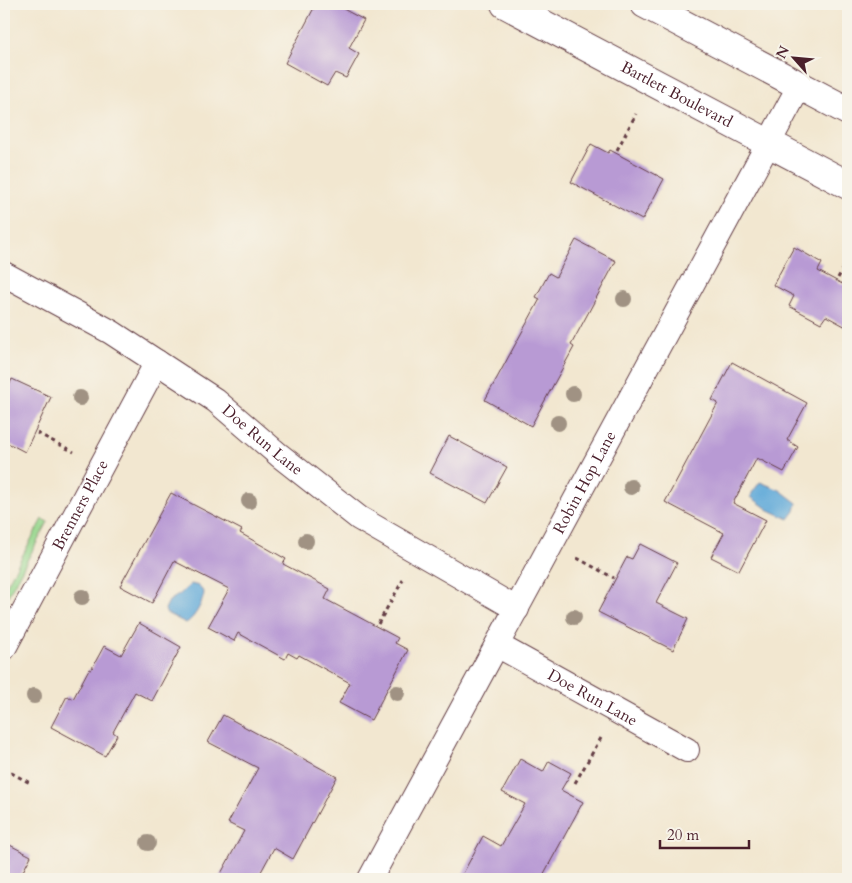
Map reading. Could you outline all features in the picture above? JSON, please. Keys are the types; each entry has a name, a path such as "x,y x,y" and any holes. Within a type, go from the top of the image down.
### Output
{"main road":[{"name":"Bartlett Boulevard","path":"505,4 848,185"},
{"path":"645,4 848,111"}],"street":[{"name":"Robin Hop Lane","path":"370,879 800,85"},
{"name":"Doe Run Lane","path":"4,274 111,332 215,400 279,455 359,518 517,609"},
{"name":"Brenners Place","path":"4,648 157,362"},
{"name":"Doe Run Lane","path":"497,645 687,750"}],"path":[{"path":"617,150 636,114"},
{"path":"838,278 848,259"},
{"path":"37,433 74,452"},
{"path":"577,558 614,578"},
{"path":"378,624 403,580"},
{"path":"575,783 601,738"},
{"path":"4,769 30,783"}],"green space":[{"path":"42,519 48,522 4,603 4,590"}],"water":[{"path":"760,482 780,490 797,503 795,511 789,519 769,510 751,497"},
{"path":"191,584 199,586 204,593 198,610 186,623 166,613 165,609 169,601"}],"building":[{"path":"316,4 334,4 364,20 349,48 359,54 346,78 335,73 327,86 285,63"},
{"path":"591,144 608,153 610,150 664,179 642,220 571,182"},
{"path":"576,240 616,261 571,345 574,347 531,426 485,400 540,299 536,297 549,273 556,277"},
{"path":"794,247 822,263 818,271 848,287 848,328 826,316 821,323 789,306 794,296 773,285"},
{"path":"732,362 807,403 787,440 798,447 784,472 757,458 733,503 766,520 739,571 711,557 724,533 665,502 718,403 712,400"},
{"path":"12,379 51,397 25,452 4,441 4,396"},
{"path":"449,436 507,467 487,503 430,473"},
{"path":"171,493 242,530 240,533 286,559 283,564 330,589 325,599 398,638 395,643 408,650 371,720 339,703 350,683 299,655 297,658 288,653 285,659 238,633 234,641 208,627 229,589 174,561 152,603 120,586"},
{"path":"640,544 677,563 656,603 688,619 673,650 598,612 627,557 632,559"},
{"path":"139,623 181,647 152,701 135,692 113,732 117,735 105,756 51,727 67,696 73,699 104,646 121,655"},
{"path":"223,715 337,777 293,859 274,848 257,879 218,879 244,831 228,823 258,768 208,742"},
{"path":"520,759 543,772 549,761 571,773 561,790 583,802 541,879 460,879 483,836 501,846 525,804 502,792"},
{"path":"4,842 31,856 19,879 4,879"}]}
